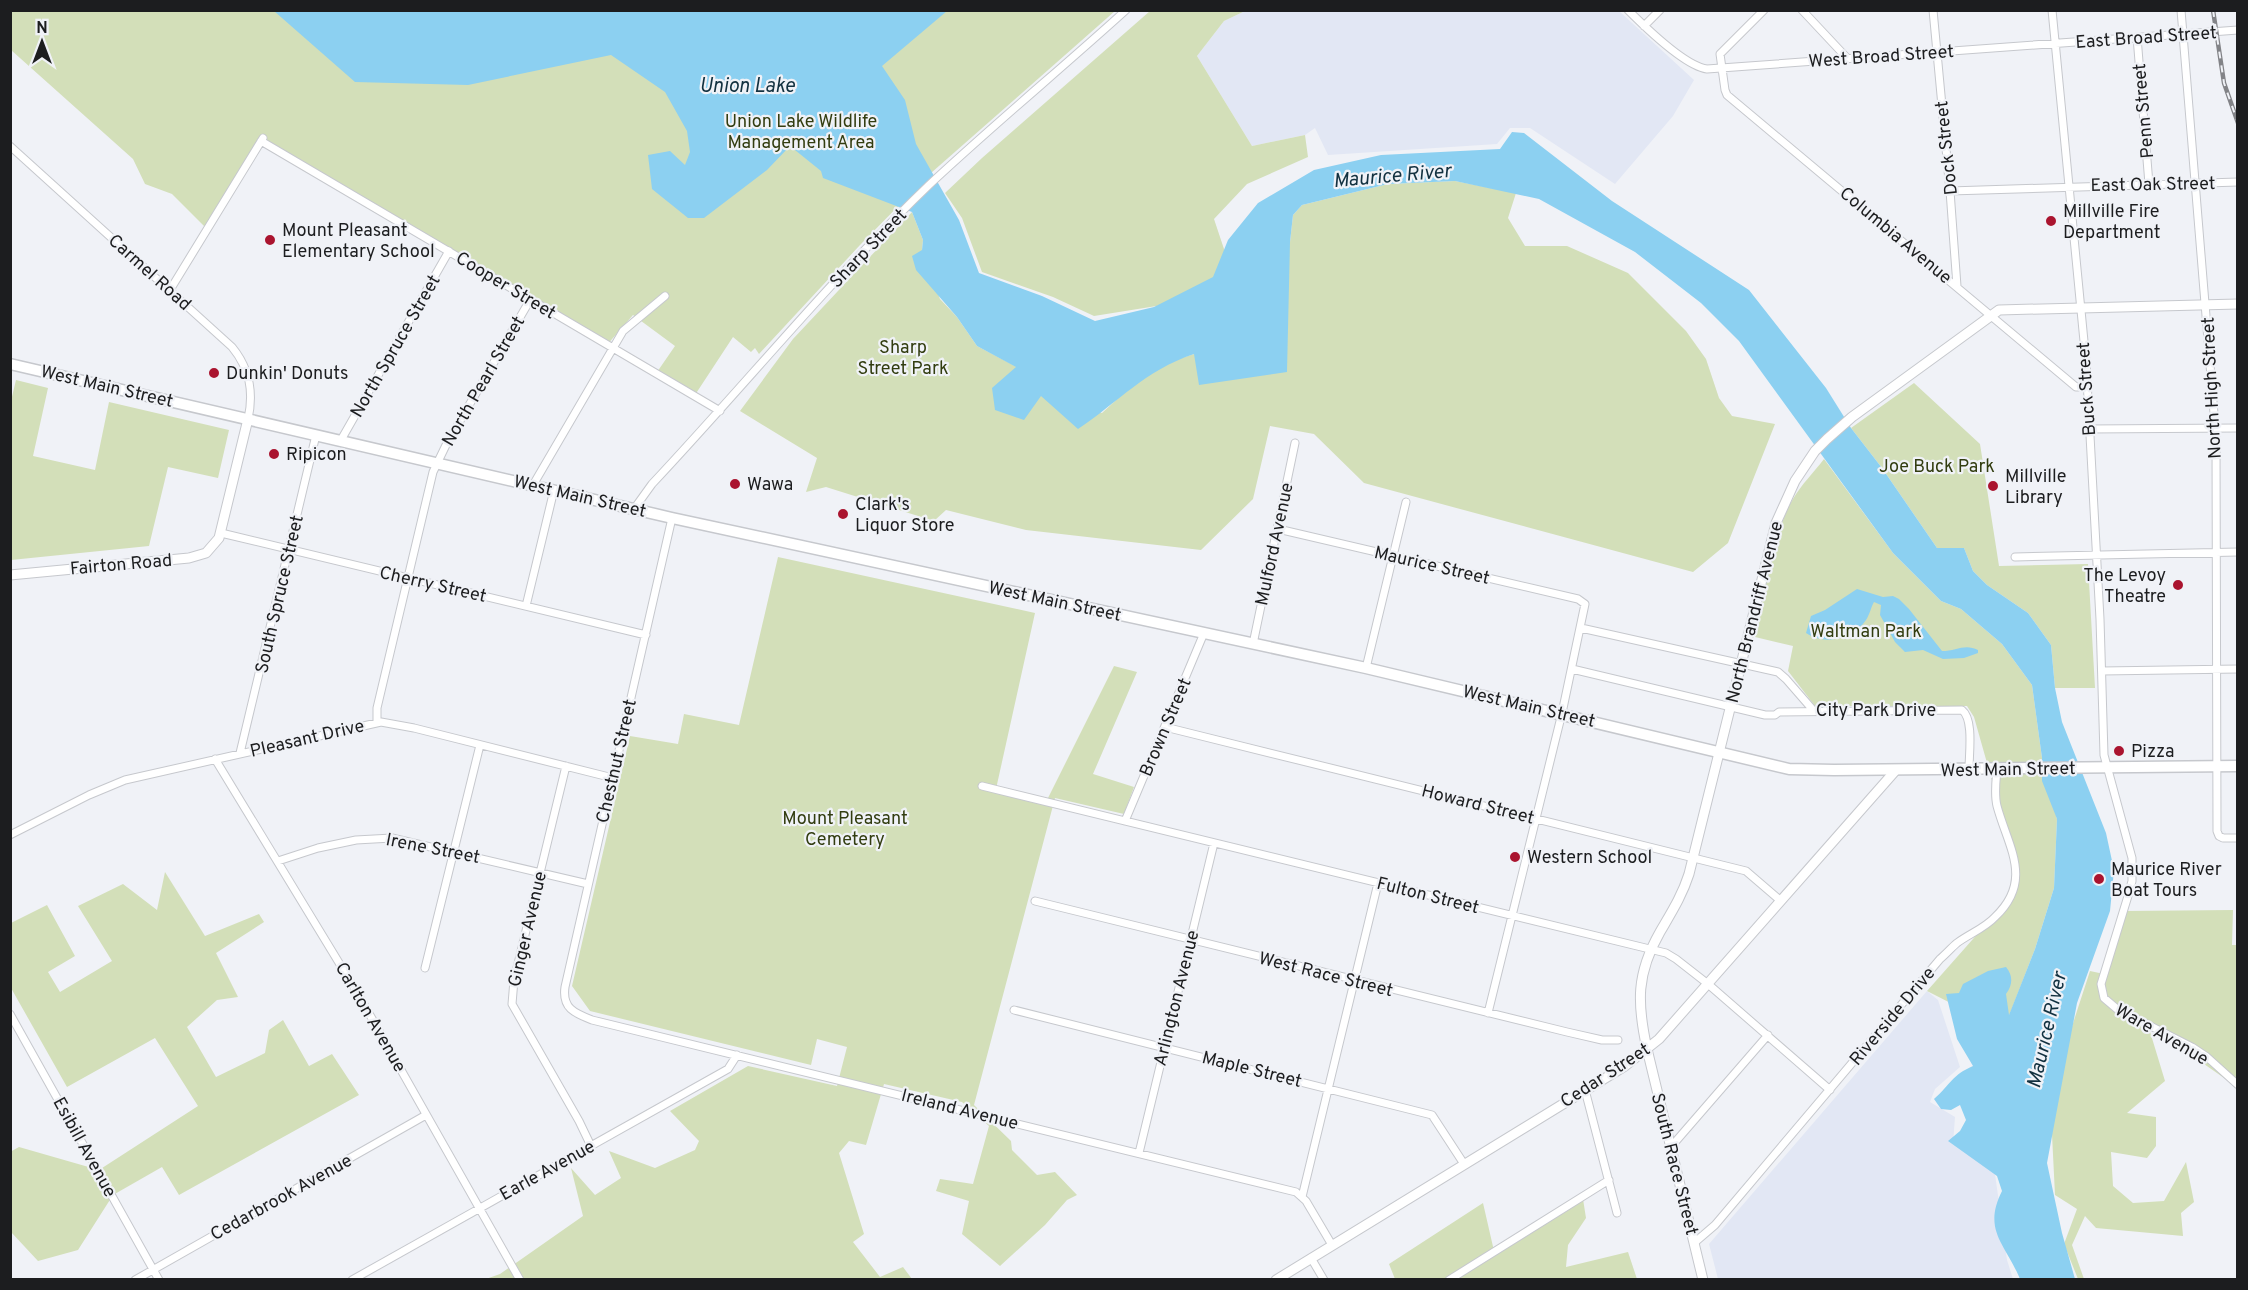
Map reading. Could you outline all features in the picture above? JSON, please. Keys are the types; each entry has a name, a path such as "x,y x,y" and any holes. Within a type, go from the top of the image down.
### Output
{"highway":[{"name":"West Main Street","path":"10,364 672,518 1366,668 1562,713 1718,753 1799,770 2238,766"}],"main road":[{"path":"1990,315 2001,310 2238,304"},
{"name":"North Brandriff Avenue","path":"1693,858 1776,523 1795,481 1815,451 1852,417 1990,315"},
{"path":"221,533 248,419"},
{"name":"Fairton Road","path":"10,574 195,557 211,549 221,533"},
{"name":"Cedar Street","path":"1276,1280 1625,1066 1647,1049 1670,1028 1896,770"},
{"name":"South Race Street","path":"1693,858 1680,899 1644,967 1640,989 1640,1018 1703,1280"}],"street":[{"name":"Sharp Street","path":"634,509 652,484 835,281 908,206 1126,10"},
{"path":"1628,10 1644,26 1660,10"},
{"path":"1722,68 1719,59 1721,52 1764,10"},
{"path":"1802,10 1847,58"},
{"name":"Dock Street","path":"1933,10 1957,286"},
{"name":"Buck Street","path":"2052,10 2087,387 2102,671 2103,749 2107,768"},
{"name":"North High Street","path":"2181,10 2215,428 2217,831 2223,838 2238,838"},
{"name":"West Broad Street","path":"1644,26 1688,62 1707,69 2054,44"},
{"name":"East Broad Street","path":"2054,44 2238,30"},
{"name":"Penn Street","path":"2137,37 2149,184"},
{"name":"Columbia Avenue","path":"1722,68 1725,92 1736,103 2076,387 2087,387"},
{"name":"Cooper Street","path":"170,290 262,139 720,411"},
{"name":"Carmel Road","path":"10,146 238,354 251,386 248,419"},
{"name":"East Oak Street","path":"1950,191 2238,182"},
{"name":"North Spruce Street","path":"340,441 449,251"},
{"path":"533,485 625,329 665,297"},
{"name":"North Pearl Street","path":"377,722 377,708 437,463 531,300"},
{"path":"2089,429 2238,428"},
{"name":"South Spruce Street","path":"240,753 316,435"},
{"name":"Mulford Avenue","path":"1253,644 1295,443"},
{"path":"526,606 554,490"},
{"path":"1366,668 1406,502"},
{"name":"Chestnut Street","path":"566,1004 565,987 672,518"},
{"name":"Maurice Street","path":"1278,529 1578,599 1586,604 1581,628"},
{"name":"Cherry Street","path":"221,533 646,634"},
{"path":"2015,557 2238,552"},
{"path":"1488,1013 1581,628 1782,675 1813,710"},
{"name":"Brown Street","path":"1125,821 1204,633"},
{"path":"1572,669 1729,707"},
{"path":"2102,671 2238,669"},
{"name":"City Park Drive","path":"1729,707 1765,715 1813,710 1962,710 1967,714 1969,725 1969,769"},
{"name":"Pleasant Drive","path":"10,835 113,784 150,773 377,722 414,728 613,778"},
{"name":"Howard Street","path":"1166,727 1746,872 1781,901"},
{"path":"425,968 480,745"},
{"name":"Carlton Avenue","path":"215,759 358,994 520,1280"},
{"name":"Ginger Avenue","path":"566,766 514,980 512,1004 591,1146"},
{"name":"Ware Avenue","path":"2107,768 2132,858 2132,873 2128,896 2102,984 2104,998 2117,1009 2192,1047 2238,1085"},
{"name":"Riverside Drive","path":"1694,1243 1715,1225 1946,954 1957,943 1995,918 2007,904 2017,873 2014,856 1996,801 1997,769"},
{"name":"Fulton Street","path":"982,786 1672,956 1830,1089"},
{"name":"Irene Street","path":"278,861 318,848 364,838 392,838 588,884"},
{"name":"Arlington Avenue","path":"1139,1153 1214,843"},
{"path":"1332,1245 1302,1197 1378,883"},
{"name":"West Race Street","path":"1035,901 1488,1013 1602,1040 1618,1040"},
{"name":"Ireland Avenue","path":"566,1004 574,1013 592,1020 1288,1189 1296,1191 1302,1197"},
{"name":"Maple Street","path":"1014,1010 1432,1115 1464,1164"},
{"name":"Esibill Avenue","path":"10,1014 159,1280"},
{"path":"1670,1148 1768,1035"},
{"name":"Earle Avenue","path":"352,1280 728,1069 737,1055"},
{"path":"1585,1090 1617,1213"},
{"name":"Cedarbrook Avenue","path":"135,1280 426,1115"},
{"path":"1449,1280 1609,1180"},
{"path":"1311,1258 1324,1280"}],"shaded area":[{"path":"1245,11 1619,11 1694,80 1673,116 1615,184 1530,128 1510,128 1497,144 1328,155 1315,128 1305,135 1252,146 1197,56 1224,21"},
{"path":"1927,991 1938,1000 1960,1067 1935,1089 1930,1102 1955,1117 1953,1144 1994,1167 2007,1260 2013,1279 1718,1279 1709,1244"}],"green space":[{"name":"Union Lake Wildlife Management Area","path":"11,10 1115,11 931,173 860,245 759,354 755,348 751,352 733,337 693,398 655,375 675,346 633,315 606,346 265,143 208,230 172,194 145,184 133,159 11,50"},
{"path":"1150,11 1245,11 1224,21 1197,56 1252,146 1305,135 1308,157 1247,184 1214,219 1229,264 1194,300 1094,316 1053,297 982,272 962,218 945,193"},
{"name":"Sharp Street Park","path":"1455,181 1516,193 1508,218 1525,246 1567,246 1628,273 1686,331 1706,359 1719,398 1732,416 1775,424 1728,543 1693,572 1364,483 1314,434 1270,426 1253,499 1201,550 1026,530 946,510 934,521 826,487 806,492 817,458 740,411 793,339 912,212 923,240 922,250 940,299 957,317 977,346 1017,367 1041,395 1102,413 1129,388 1169,362 1194,354 1290,242 1293,215 1302,205 1388,184"},
{"path":"16,380 48,388 33,456 95,470 109,402 229,430 218,478 168,467 149,546 11,560 10,405"},
{"name":"Joe Buck Park","path":"1914,383 1980,444 1999,566 2088,564 2095,688 2055,688 2051,645 2028,613 1987,585 1973,571 1964,548 1937,548 1882,468 1851,428"},
{"name":"Waltman Park","path":"1824,459 1893,553 1941,601 1961,609 2002,644 2032,685 2042,758 2057,819 2054,888 2035,949 2009,1016 1980,1018 1927,991 2011,896 2019,876 1974,717 1967,706 1815,706 1788,671 1793,646 1755,637 1775,547 1786,513 1800,489"},
{"name":"Mount Pleasant Cemetery","path":"778,557 1035,613 996,789 1045,804 1114,666 1137,672 1093,774 1134,787 1124,814 1055,798 974,1105 1011,1141 1012,1150 1037,1175 1055,1172 1077,1195 1067,1200 1045,1225 1000,1266 962,1234 969,1201 936,1191 940,1179 973,1184 989,1126 962,1102 884,1084 866,1145 849,1141 839,1153 864,1234 853,1242 880,1277 903,1267 912,1279 483,1280 500,1274 583,1216 571,1168 595,1195 621,1178 609,1151 655,1168 695,1150 699,1141 670,1111 748,1066 837,1086 847,1047 817,1039 811,1065 590,1011 572,986 630,736 678,744 684,714 739,725"},
{"path":"165,872 205,936 259,914 264,922 216,953 238,997 217,1000 187,1027 216,1077 265,1053 269,1030 283,1020 309,1066 332,1054 359,1095 179,1195 162,1167 113,1195 78,1250 38,1261 11,1232 10,1152 19,1147 99,1170 198,1106 155,1038 67,1087 11,988 11,923 47,905 75,956 48,972 60,992 112,961 78,906 123,884 157,910"},
{"path":"2233,910 2232,945 2238,945 2237,1087 2148,1025 2165,1081 2127,1113 2156,1117 2156,1146 2147,1158 2111,1152 2113,1186 2133,1203 2164,1201 2186,1162 2194,1202 2181,1213 2183,1236 2096,1228 2085,1216 2072,1245 2084,1279 2078,1279 2064,1244 2077,1209 2055,1195 2050,1094 2090,971 2104,974 2124,911"},
{"path":"1583,1199 1586,1218 1568,1245 1566,1267 1628,1252 1637,1279 1395,1279 1389,1264 1483,1203 1494,1251"}],"water":[{"path":"274,11 947,11 882,66 905,100 916,144 959,220 979,273 1042,296 1095,321 1154,307 1213,277 1228,240 1258,203 1314,170 1381,155 1500,149 1512,132 1524,133 1612,201 1749,290 1826,388 1851,428 1882,468 1937,548 1964,548 1973,571 1987,585 2028,613 2051,645 2055,688 2062,722 2106,833 2114,870 2110,911 2077,1003 2047,1163 2062,1233 2075,1279 2020,1279 1995,1227 1996,1205 2002,1191 1997,1176 1948,1141 1960,1131 1966,1120 1960,1105 1951,1110 1941,1109 1934,1099 1956,1076 1973,1066 1957,1039 1946,994 1959,993 1963,984 1988,971 2006,967 2011,980 2006,994 2009,1015 2035,949 2054,888 2057,819 2042,781 2042,758 2032,685 2002,644 1961,609 1941,601 1893,553 1739,341 1701,303 1635,252 1539,199 1455,181 1388,184 1302,205 1293,215 1290,242 1287,372 1199,385 1194,354 1146,378 1078,429 1041,396 1024,420 995,410 992,388 1016,367 977,346 957,317 916,270 912,256 922,250 923,240 912,212 823,178 821,171 790,146 767,170 704,218 688,218 652,189 648,155 670,151 685,165 690,152 687,131 665,92 611,55 468,85 355,82"},
{"path":"1857,589 1899,599 1942,651 1969,647 1978,650 1978,653 1964,658 1943,659 1923,650 1905,652 1895,642 1880,615 1881,605 1874,602 1866,620 1854,632 1846,636 1830,640 1806,633 1811,616 1825,610"}],"railway":[{"path":"2213,10 2224,83 2238,123"}],"place":[{"name":"Millville Fire Department","path":"2051,221"},
{"name":"Mount Pleasant Elementary School","path":"270,240"},
{"name":"Dunkin' Donuts","path":"214,373"},
{"name":"Ripicon","path":"274,454"},
{"name":"Wawa","path":"735,484"},
{"name":"Millville Library","path":"1993,486"},
{"name":"Clark's Liquor Store","path":"843,514"},
{"name":"The Levoy Theatre","path":"2178,585"},
{"name":"Pizza","path":"2119,751"},
{"name":"Western School","path":"1515,857"},
{"name":"Maurice River Boat Tours","path":"2099,879"}],"water label":[{"name":"Union Lake","path":"747,85"},
{"name":"Maurice River","path":"1392,175"},
{"name":"Maurice River","path":"2046,1030"}]}
